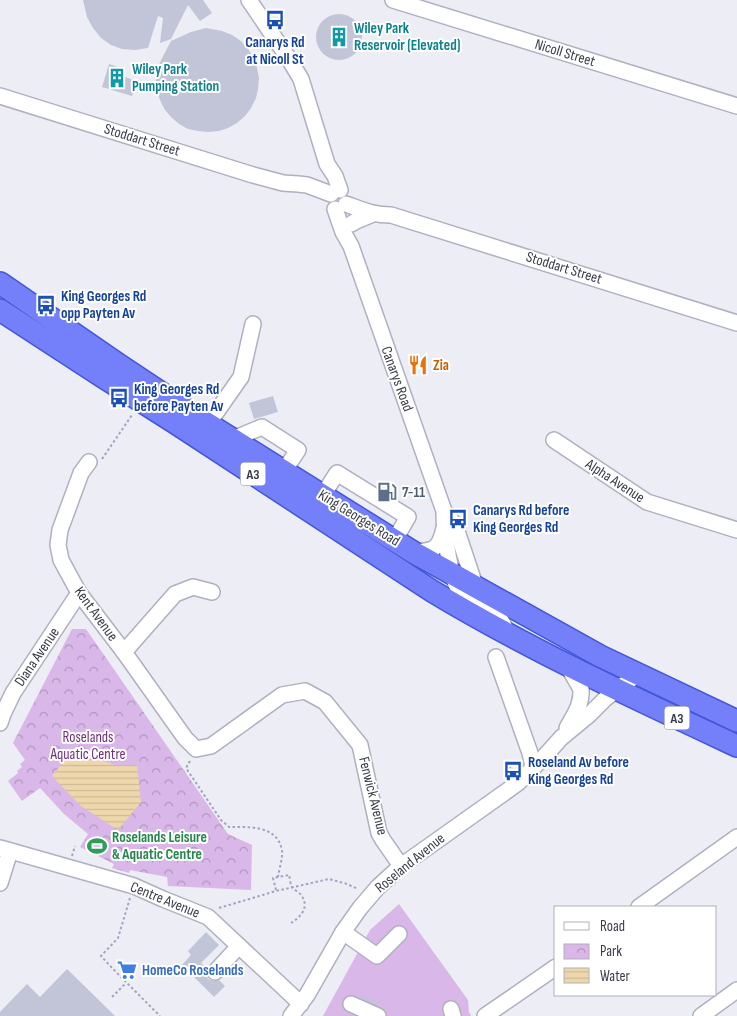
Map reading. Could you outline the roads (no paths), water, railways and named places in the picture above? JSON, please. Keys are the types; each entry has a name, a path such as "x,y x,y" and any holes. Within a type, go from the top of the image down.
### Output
{"highway":[{"name":"King Georges Road","path":"0,283 208,424 394,541 585,648 638,674 734,716"},
{"name":"King Georges Road","path":"0,310 432,591 472,615 567,665 737,746"}],"street":[{"name":"Canarys Road","path":"249,0 290,59 301,79 327,164 326,177 351,224 352,246"},
{"name":"Nicoll Street","path":"393,0 737,106"},
{"name":"Stoddart Street","path":"0,96 284,183 307,185 373,214 391,215 737,323"},
{"path":"307,185 319,179 327,164"},
{"name":"Stoddart Street","path":"284,183 297,193 382,206 391,215"},
{"name":"Canarys Road","path":"338,199 343,232 352,246 444,511 455,525 476,588"},
{"name":"Stoddart Street","path":"351,224 373,214"},
{"path":"208,424 241,377 253,324"},
{"name":"Alpha Avenue","path":"554,440 647,502 737,530"},
{"name":"Kent Avenue","path":"89,462 81,473 60,530 58,545 61,560 79,593 124,652 184,738 196,749"},
{"name":"Canarys Road","path":"413,552 430,551 439,544 442,540 444,528 444,511"},
{"name":"Canarys Road","path":"444,528 452,575 458,592 495,614 509,635"},
{"path":"124,652 175,594 193,587 212,592"},
{"name":"Diana Avenue","path":"0,723 13,693 79,593"},
{"path":"496,657 531,760"},
{"name":"Roseland Avenue","path":"561,738 579,708 581,701 581,690 567,665"},
{"name":"Roseland Avenue","path":"291,1016 301,1004 343,932 373,893 401,866 518,783 531,760 561,738 606,698 638,674"},
{"name":"Fenwick Avenue","path":"196,749 211,746 282,694 305,691 325,702 360,745 379,832 382,840 401,866"},
{"path":"640,906 737,837"},
{"path":"0,883 5,849"},
{"name":"Centre Avenue","path":"5,849 134,886 163,900 208,917 301,1004"},
{"path":"343,932 377,956 399,934"},
{"path":"215,972 239,946"},
{"path":"487,1015 554,967"},
{"path":"701,1016 737,990"},
{"path":"351,1004 378,1016"}],"water":[{"path":"75,747 94,758 115,765 137,765 141,802 118,830 81,806 52,776"}],"place":[{"name":"Canarys Rd at Nicoll St","path":"275,20"},
{"name":"Wiley Park Reservoir (Elevated)","path":"339,37"},
{"name":"Wiley Park Pumping Station","path":"117,78"},
{"name":"King Georges Rd opp Payten Av","path":"46,305"},
{"name":"Zia","path":"418,365"},
{"name":"King Georges Rd before Payten Av","path":"119,398"},
{"name":"7-11","path":"387,492"},
{"name":"Canarys Rd before King Georges Rd","path":"458,519"},
{"name":"Roseland Av before King Georges Rd","path":"513,771"},
{"name":"Roselands Leisure & Aquatic Centre","path":"97,846"},
{"name":"HomeCo Roselands","path":"127,970"}],"park label":[{"name":"Roselands Aquatic Centre","path":"88,746"}]}
